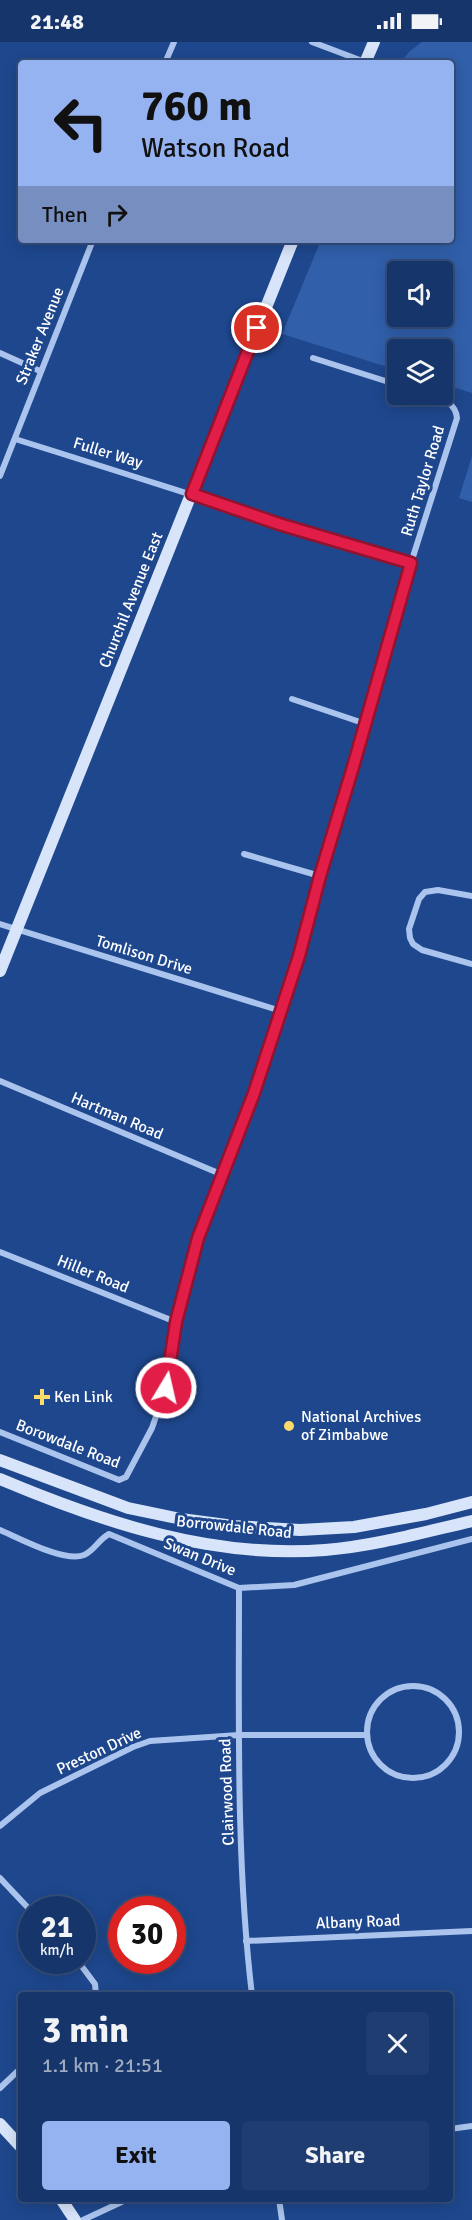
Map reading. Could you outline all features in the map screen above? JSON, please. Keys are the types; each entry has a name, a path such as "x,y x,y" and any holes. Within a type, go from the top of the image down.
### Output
{"main road":[{"path":"367,60 374,42"},
{"name":"Churchil Avenue East","path":"0,971 292,243"},
{"name":"Borrowdale Road","path":"0,1460 128,1508 181,1519 234,1526 300,1530 354,1527 426,1514 472,1502"},
{"name":"Borrowdale Road","path":"0,1479 74,1508 139,1529 179,1539 261,1549 307,1550 348,1547 472,1521"},
{"path":"0,2124 18,2144"},
{"path":"64,2202 75,2220"}],"street":[{"path":"166,60 174,42"},
{"path":"312,42 358,60"},
{"name":"Straker Avenue","path":"0,476 92,243"},
{"path":"0,353 40,370"},
{"path":"313,358 387,382"},
{"name":"Ruth Taylor Road","path":"126,1477 152,1428 166,1388 176,1322 201,1231 254,1093 305,937 320,876 411,563 457,418 456,410 452,405"},
{"name":"Fuller Way","path":"15,439 192,494 279,524 411,563"},
{"path":"292,699 366,724"},
{"path":"244,854 320,876"},
{"path":"472,896 438,890 425,892 419,899 410,934 413,944 422,950 472,964"},
{"name":"Tomlison Drive","path":"0,924 281,1011"},
{"name":"Hartman Road","path":"0,1081 223,1175"},
{"name":"Hiller Road","path":"0,1252 176,1322"},
{"name":"Borowdale Road","path":"0,1432 113,1479 119,1480 126,1477"},
{"name":"Swan Drive","path":"0,1530 65,1556 76,1557 94,1549 103,1537 109,1534 239,1588 294,1585 472,1539"},
{"name":"Clairwood Road","path":"239,1588 239,1735 246,1941 252,1992"},
{"path":"409,1686 424,1687 443,1698 456,1715 459,1729 458,1744 447,1763 430,1776 416,1779 388,1772 377,1762 369,1749 366,1735 368,1721 378,1702 395,1689 409,1686"},
{"name":"Preston Drive","path":"0,1826 40,1793 141,1744 157,1740 239,1735 366,1735"},
{"path":"0,1878 18,1897"},
{"name":"Albany Road","path":"246,1941 472,1931"},
{"path":"88,1974 95,1984 96,1992"},
{"path":"0,2088 18,2071"},
{"path":"453,2129 472,2126"},
{"path":"83,2220 122,2202"},
{"path":"279,2202 282,2220"}],"shaded area":[{"path":"422,42 472,42 472,393 453,387 453,339 387,339 387,367 282,334 320,243 454,243 454,60 402,60"},
{"path":"472,456 472,502 459,498"}],"place":[{"name":"Ken Link","path":"42,1397"},
{"name":"National Archives of Zimbabwe","path":"289,1426"}],"route":[{"path":"166,1388 176,1322 198,1238 254,1093 305,937 320,876 411,563 279,524 192,494 257,328"}]}
